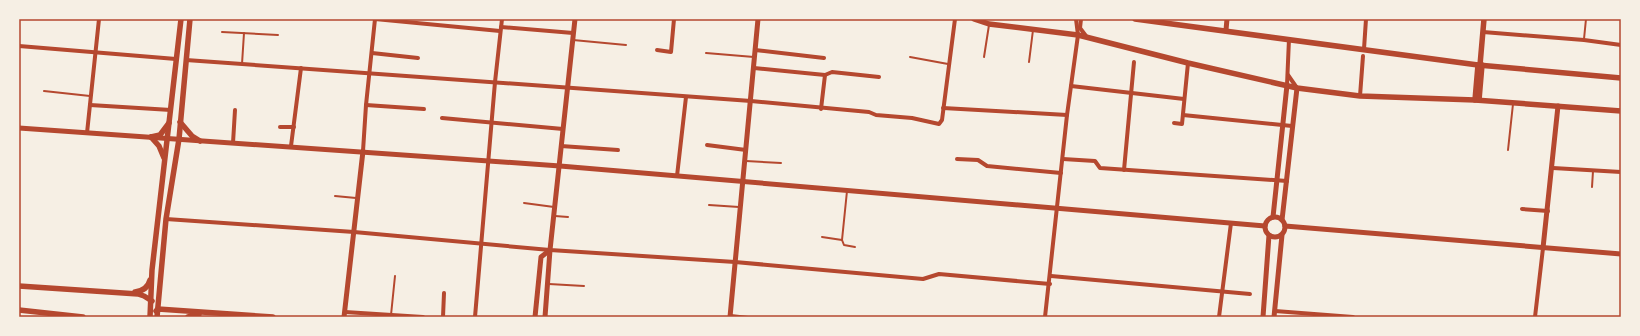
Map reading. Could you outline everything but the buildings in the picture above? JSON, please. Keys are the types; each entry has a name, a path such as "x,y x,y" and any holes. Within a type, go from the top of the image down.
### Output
{"main road":[{"path":"129,293 144,290 149,285 152,270 181,19"},
{"path":"157,317 166,219 179,139 190,19"},
{"path":"974,19 989,24 1071,34 1078,32 1086,36 1297,88 1360,96 1477,100 1621,111"},
{"path":"1136,19 1480,65 1621,78"},
{"path":"1477,100 1484,19"},
{"path":"165,160 159,146 151,137 160,135 170,122"},
{"path":"180,122 192,136 200,141"},
{"path":"150,317 152,270"},
{"path":"19,286 138,294 151,299 158,309 207,314 272,317"},
{"path":"150,317 158,309"},
{"path":"19,310 83,317"},
{"path":"188,317 207,314"}],"street":[{"path":"87,133 94,52 99,19"},
{"path":"424,317 344,314 363,151 375,19 573,33"},
{"path":"475,317 495,82 502,19"},
{"path":"545,317 566,88 575,19"},
{"path":"657,50 671,52 674,19"},
{"path":"730,316 758,19"},
{"path":"186,60 750,101 822,109 869,112 876,115 912,118 939,124 942,120 955,19"},
{"path":"1045,317 1051,276 1067,115 1078,32 1076,19"},
{"path":"1082,19 1080,28 1082,33 1086,36"},
{"path":"1226,30 1227,19"},
{"path":"1364,50 1366,19"},
{"path":"1483,32 1584,40 1621,45"},
{"path":"1273,217 1287,86 1290,39"},
{"path":"19,46 176,59"},
{"path":"755,50 824,58"},
{"path":"372,53 418,58"},
{"path":"1360,96 1363,56"},
{"path":"1124,170 1134,62"},
{"path":"1174,123 1182,124 1188,62"},
{"path":"291,146 301,68"},
{"path":"754,68 825,75 832,72 878,77"},
{"path":"1274,317 1282,235 1285,226 1282,220 1297,88 1288,74"},
{"path":"822,109 825,75"},
{"path":"1072,86 1184,99"},
{"path":"677,176 686,97"},
{"path":"90,104 171,110"},
{"path":"366,106 424,109"},
{"path":"1535,317 1548,211 1558,106"},
{"path":"943,108 1067,115"},
{"path":"233,143 235,110"},
{"path":"1183,114 1292,126"},
{"path":"442,118 563,129"},
{"path":"280,127 294,127"},
{"path":"19,128 489,160 1265,226"},
{"path":"707,145 746,150"},
{"path":"561,146 618,150"},
{"path":"957,159 978,160 987,166 1061,173"},
{"path":"1063,159 1095,161 1100,168 1286,181"},
{"path":"1552,168 1621,172"},
{"path":"1522,209 1548,211"},
{"path":"1282,220 1273,217 1267,220 1265,226 1265,230 1269,235 1276,237 1282,235"},
{"path":"166,219 354,232 550,250 735,262 923,279 939,274 1050,284"},
{"path":"1219,317 1231,223"},
{"path":"1285,226 1621,254"},
{"path":"1263,317 1269,235"},
{"path":"535,317 541,257 550,250"},
{"path":"1051,276 1250,294"},
{"path":"443,317 444,293"},
{"path":"1274,311 1353,317"}],"lane":[{"path":"1584,40 1586,19"},
{"path":"984,57 989,24"},
{"path":"1028,62 1033,29"},
{"path":"222,32 278,35"},
{"path":"242,64 244,33"},
{"path":"572,40 626,45"},
{"path":"706,53 755,57"},
{"path":"910,57 948,64"},
{"path":"44,91 90,96"},
{"path":"1508,150 1514,103"},
{"path":"745,161 781,163"},
{"path":"1592,187 1594,170"},
{"path":"847,191 842,240 844,246 855,247"},
{"path":"335,196 357,199"},
{"path":"524,203 555,208"},
{"path":"709,205 740,207"},
{"path":"554,216 568,217"},
{"path":"822,237 842,240"},
{"path":"391,315 395,276"},
{"path":"548,284 584,286"},
{"path":"730,316 748,317"}]}
